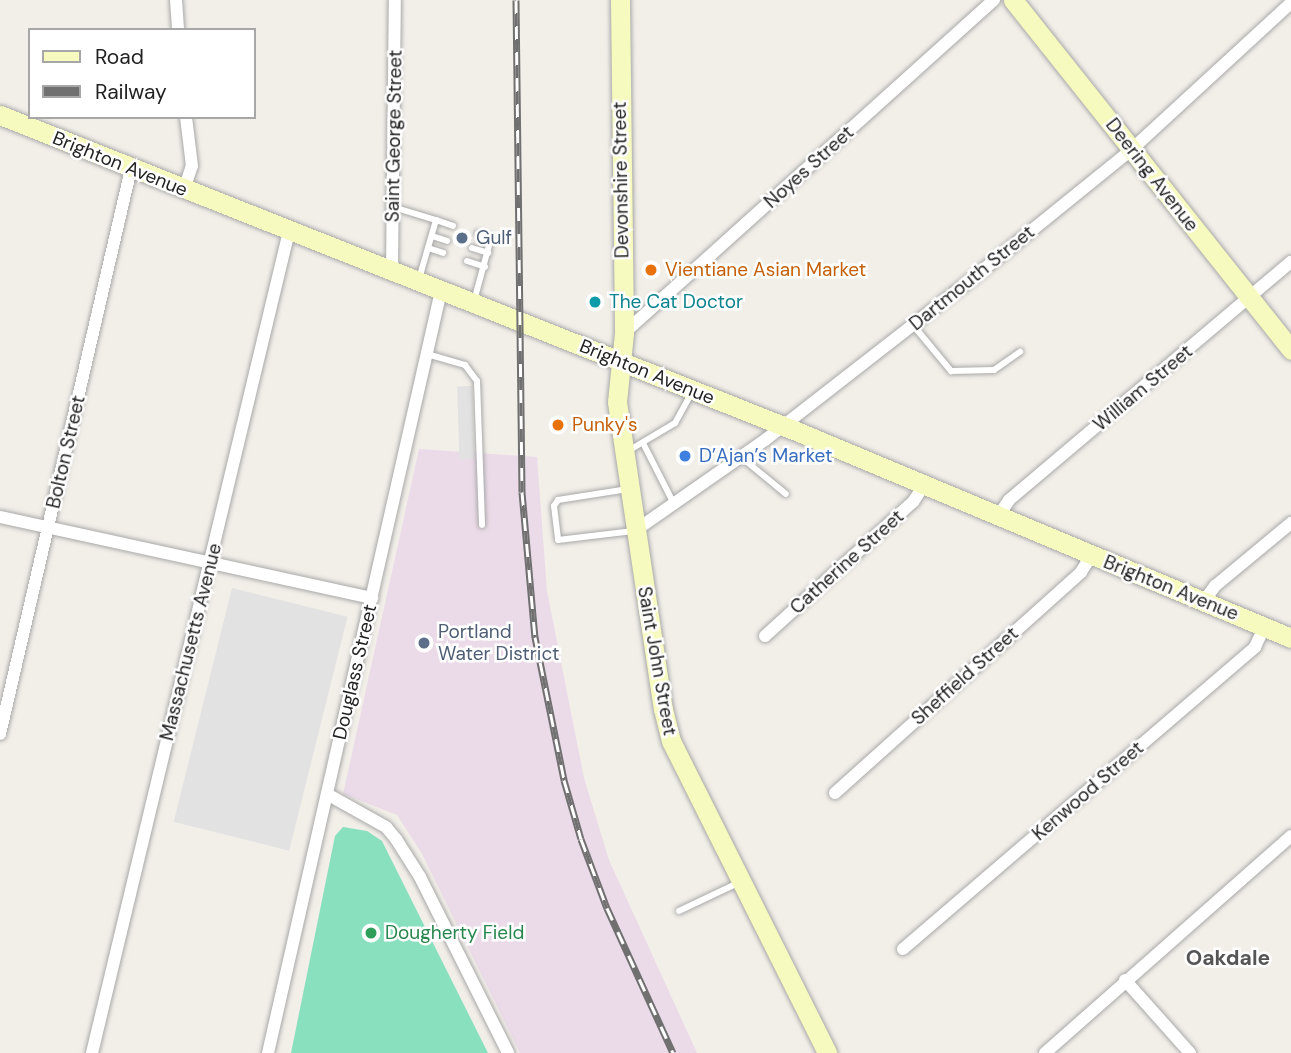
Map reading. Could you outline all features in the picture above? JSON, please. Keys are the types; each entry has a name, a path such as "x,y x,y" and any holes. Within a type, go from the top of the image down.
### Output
{"main road":[{"name":"Devonshire Street","path":"618,360 624,333 620,0"},
{"name":"Deering Avenue","path":"1013,0 1291,349"},
{"name":"Brighton Avenue","path":"0,115 782,426 1291,638"},
{"name":"Saint John Street","path":"618,360 624,452 657,681 671,741 827,1053"}],"street":[{"path":"176,0 178,28"},
{"name":"Saint George Street","path":"392,271 396,0"},
{"name":"Noyes Street","path":"624,333 994,0"},
{"name":"Dartmouth Street","path":"636,530 782,426 1131,150 1291,3"},
{"path":"184,190 191,166 186,119"},
{"name":"Bolton Street","path":"0,734 131,169"},
{"name":"Massachusetts Avenue","path":"92,1053 289,231"},
{"name":"William Street","path":"998,516 1009,499 1251,299 1291,262"},
{"name":"Douglass Street","path":"268,1053 441,290"},
{"name":"Catherine Street","path":"765,636 913,502 924,485"},
{"path":"0,517 372,598"},
{"path":"1204,601 1215,586 1291,523"},
{"name":"Sheffield Street","path":"835,793 1081,572 1091,556"},
{"name":"Kenwood Street","path":"903,949 1255,647 1265,626"},
{"path":"327,794 387,827 396,839 420,877 508,1053"},
{"path":"1045,1053 1291,836"},
{"path":"1125,980 1190,1053"}],"lane":[{"path":"393,207 453,226"},
{"path":"418,281 436,220"},
{"path":"474,303 491,238 478,234"},
{"path":"432,236 447,241"},
{"path":"428,248 443,253"},
{"path":"472,248 488,253"},
{"path":"467,261 485,267"},
{"path":"913,325 951,371 994,370 1020,352"},
{"path":"427,354 466,365 477,381 482,526"},
{"path":"624,452 644,444 675,424 693,390"},
{"path":"644,444 674,504"},
{"path":"741,457 786,494"},
{"path":"630,489 558,500 554,506 558,540 636,530"},
{"path":"679,911 741,881"}],"shaded area":[{"path":"472,386 475,459 460,459 457,387"},
{"path":"419,449 537,457 547,591 584,778 609,860 697,1053 520,1053 422,854 397,815 343,794"},
{"path":"232,588 347,617 289,851 174,822"}],"green space":[{"name":"Dougherty Field","path":"343,827 367,831 382,841 488,1053 291,1053 335,836"}],"railway":[{"path":"516,0 522,492 535,637 564,780 581,839 607,908 673,1053"}],"place":[{"name":"Gulf","path":"462,238"},
{"name":"Vientiane Asian Market","path":"651,270"},
{"name":"The Cat Doctor","path":"595,302"},
{"name":"Punky's","path":"558,425"},
{"name":"D’Ajan’s Market","path":"685,456"},
{"name":"Portland Water District","path":"424,643"},
{"name":"Dougherty Field","path":"371,933"}],"district":[{"name":"Oakdale","path":"1228,958"}]}
